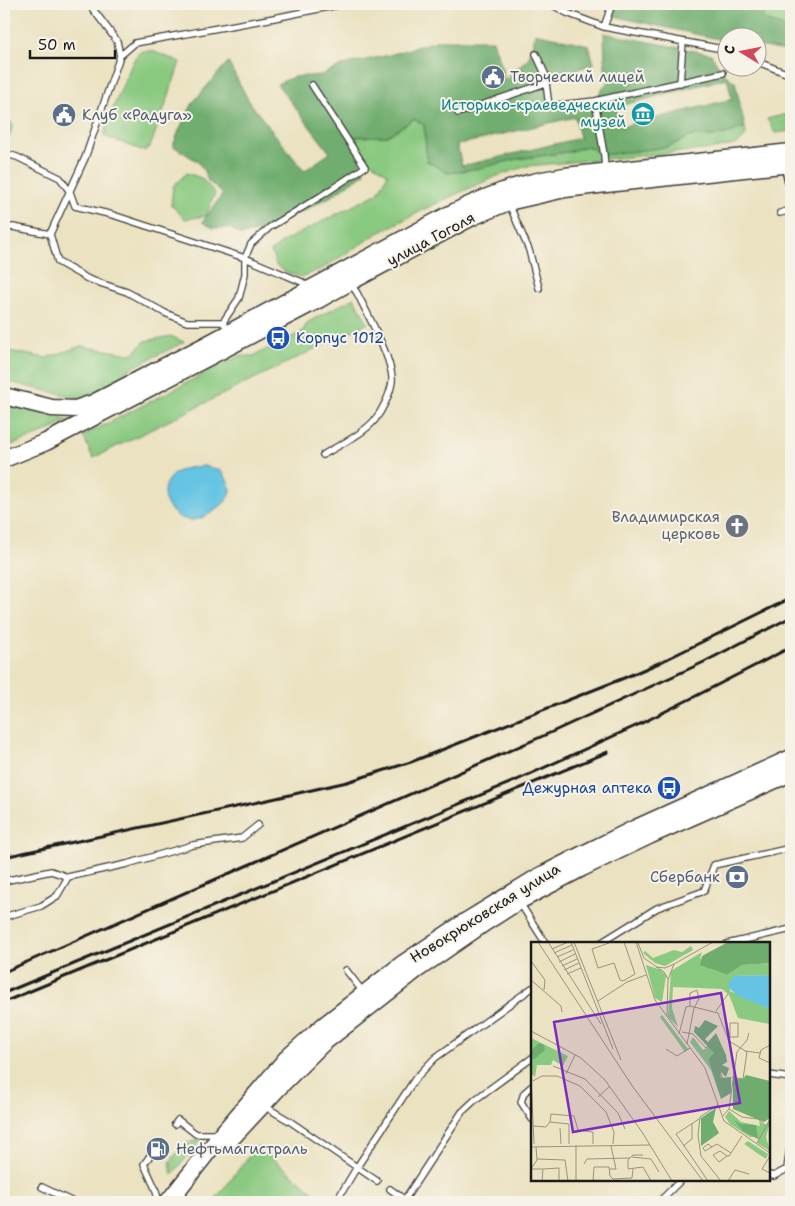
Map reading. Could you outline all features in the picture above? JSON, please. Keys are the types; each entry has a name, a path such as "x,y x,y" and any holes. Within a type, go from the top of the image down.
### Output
{"main road":[{"name":"улица Гоголя","path":"4,459 46,442 102,413 229,333 314,295 350,282 472,217 508,202 605,178 788,159"},
{"path":"314,295 468,205 504,190 564,176 605,178"},
{"path":"4,396 52,408 75,409 93,403 229,333"},
{"name":"Новокрюковская улица","path":"168,1202 222,1134 337,1031 516,896 538,877 611,840 791,758"},
{"name":"Новокрюковская улица","path":"182,1202 232,1138 287,1058 323,1026 430,944 468,920 516,896 791,773"}],"street":[{"path":"788,159 791,182"}],"lane":[{"path":"89,4 118,41 120,56 85,158 50,234 58,262 88,279 127,292 165,313 187,322 229,333 245,274 244,258 251,244 270,227 365,168 312,85"},
{"path":"120,56 135,43 342,4"},
{"path":"550,4 567,13 604,27 718,48"},
{"path":"604,27 612,4"},
{"path":"680,83 683,42"},
{"path":"536,54 546,76 548,106 595,100 718,74"},
{"path":"768,66 791,75"},
{"path":"458,113 546,83"},
{"path":"595,100 604,155 605,178"},
{"path":"4,153 17,157 60,178 70,192 75,206 113,214 244,258 302,282 314,295"},
{"path":"508,202 528,250 539,288"},
{"path":"780,213 791,210"},
{"path":"4,228 50,234"},
{"path":"322,455 359,433 374,420 386,402 392,382 388,360 350,282"},
{"path":"4,881 51,872 68,878 193,845 242,838 258,825"},
{"path":"602,942 657,908 704,891 714,865 791,848"},
{"path":"4,917 41,906 57,896 68,878"},
{"path":"516,896 545,942"},
{"path":"736,942 791,929"},
{"path":"346,970 364,994"},
{"path":"336,1202 415,1079 435,1058 531,989"},
{"path":"390,1189 404,1201 462,1112 476,1099 531,1059"},
{"path":"770,1075 791,1078"},
{"path":"531,1087 524,1093 521,1102 531,1117"},
{"path":"259,1100 377,1181"},
{"path":"176,1124 178,1120 196,1134 222,1134"},
{"path":"770,1175 774,1176 787,1169 791,1140"},
{"path":"150,1157 144,1164 159,1202"},
{"path":"659,1202 680,1181"},
{"path":"42,1187 73,1202"}],"green space":[{"path":"616,4 767,4 762,19 791,30 791,52 768,48 768,28 718,28 718,39 613,16"},
{"path":"767,4 791,4 791,30 762,19"},
{"path":"535,33 589,45 594,64 552,77 546,83 549,106 595,100 611,77 605,70 604,33 711,54 718,65 718,78 727,78 730,78 735,82 745,127 726,134 692,136 667,147 604,155 587,146 568,152 517,159 448,173 427,161 424,125 414,119 387,136 356,137 359,160 365,173 330,197 257,232 241,235 229,228 213,228 202,222 223,194 208,181 205,172 197,161 173,146 194,101 228,62 250,103 304,171 330,153 277,84 293,77 321,75 347,64 389,55 439,40 493,40 505,80 529,57","holes":["727,78 732,99 621,127 616,107","575,117 580,138 462,166 457,145"]},
{"path":"142,51 152,51 180,62 150,147 144,151 104,136 110,115 131,66 136,56"},
{"path":"791,113 791,131 775,133 767,119"},
{"path":"4,116 13,125 9,138 4,139"},
{"path":"414,119 424,124 427,161 448,173 517,159 568,152 587,146 604,155 667,147 692,136 726,134 745,127 746,136 738,144 714,149 527,166 497,176 443,200 378,233 323,268 302,277 286,272 276,265 271,251 286,240 378,193 388,174 364,157 356,137 387,136"},
{"path":"187,173 201,178 215,193 206,216 185,219 171,205 173,186"},
{"path":"354,298 368,323 93,458 83,436 239,356 253,356 302,332 308,322"},
{"path":"171,336 184,342 129,369 129,381 87,400 4,381 4,350 46,358 81,346 130,354 134,353 145,341"},
{"path":"4,404 70,421 6,447"},
{"path":"202,1139 172,1175 170,1162 184,1144"},
{"path":"257,1146 315,1193 307,1202 213,1202"}],"water":[{"path":"204,466 222,472 231,489 230,494 224,503 214,511 195,520 187,520 171,510 164,496 164,490 169,478 174,474 188,468"}],"railway":[{"path":"4,857 347,782 411,762 624,678 661,662 791,598"},
{"path":"4,972 552,732 704,662 791,617"},
{"path":"4,993 517,780 640,724 791,647"},
{"path":"4,1002 608,752"}],"place":[{"name":"Творческий лицей","path":"493,77"},
{"name":"Историко-краеведческий музей","path":"643,114"},
{"name":"Клуб «Радуга»","path":"64,115"},
{"name":"Корпус 1012","path":"278,338"},
{"name":"Владимирская церковь","path":"737,526"},
{"name":"Дежурная аптека","path":"669,788"},
{"name":"Сбербанк","path":"737,877"},
{"name":"Нефтьмагистраль","path":"158,1149"}]}
